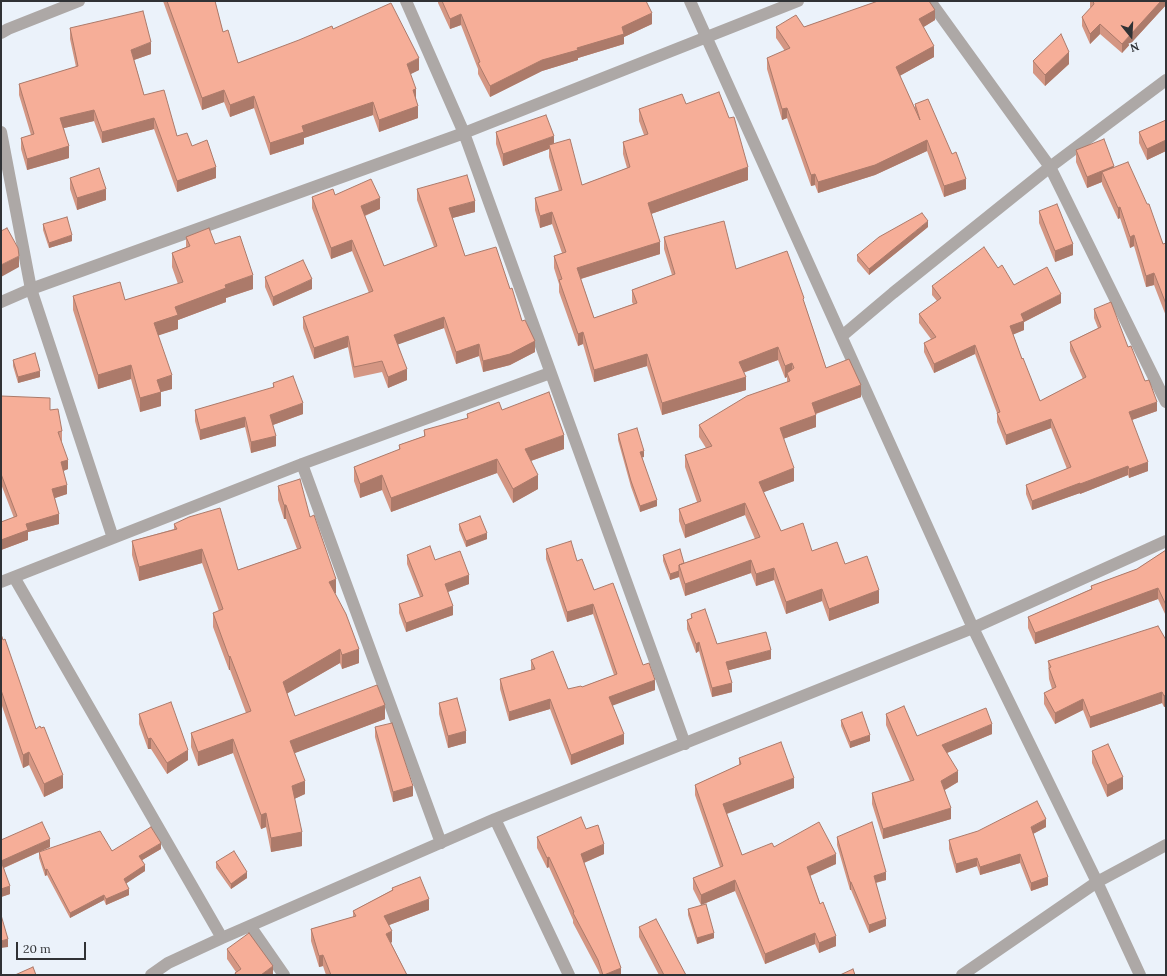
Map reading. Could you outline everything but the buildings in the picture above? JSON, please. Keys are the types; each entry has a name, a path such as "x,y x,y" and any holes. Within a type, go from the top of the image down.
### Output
{"street":[{"path":"1,33 79,1"},
{"path":"406,1 464,133 685,744"},
{"path":"690,1 973,628 1097,882 1140,975"},
{"path":"1,302 31,289 464,133 798,1"},
{"path":"930,1 1050,167 1166,402"},
{"path":"842,336 893,293 1050,167 1166,80"},
{"path":"1,132 31,289 113,538"},
{"path":"1,582 302,464 550,373"},
{"path":"302,464 440,843"},
{"path":"151,975 168,963 222,938 495,819 973,628 1166,541"},
{"path":"14,577 222,938"},
{"path":"495,819 569,975"},
{"path":"962,975 1097,882 1166,845"},
{"path":"250,926 284,975"}]}
